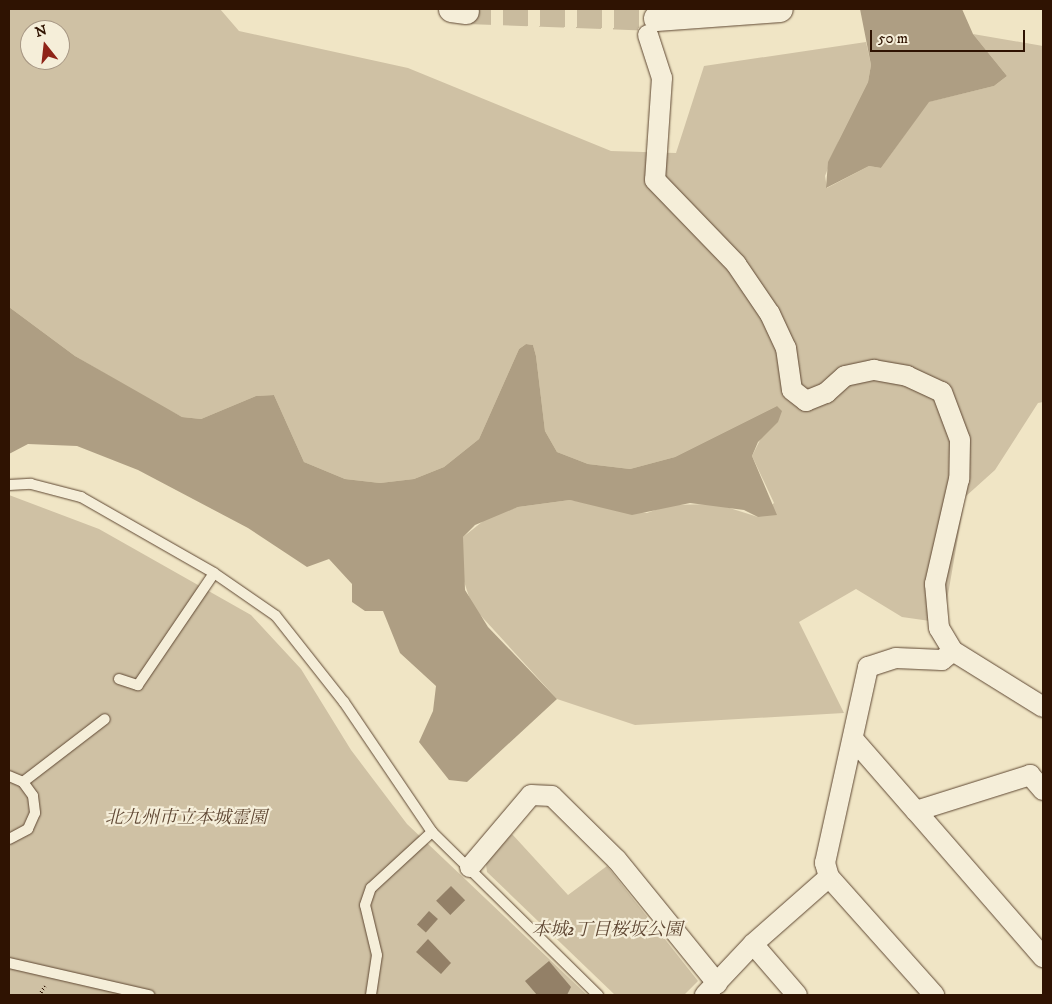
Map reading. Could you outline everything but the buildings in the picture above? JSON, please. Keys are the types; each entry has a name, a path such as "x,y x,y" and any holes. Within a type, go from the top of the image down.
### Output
{"street":[{"path":"780,9 652,27 662,78 655,180 736,264 770,314 786,348 792,390 806,401 826,393 845,376 874,370 907,376 942,392 960,440 959,479 935,584 939,628 953,651 1043,707"},
{"path":"934,995 829,877 825,863 854,740 868,668 896,658 942,660 953,651"},
{"path":"854,740 1043,957"},
{"path":"916,811 1030,775 1043,790"},
{"path":"470,867 531,795 552,796 617,860 711,989 752,944 829,877"},
{"path":"752,944 797,995"}],"lane":[{"path":"9,485 31,484 81,496 214,573 276,616 313,659 432,832 470,867 598,995"},
{"path":"120,680 138,684 214,573"},
{"path":"23,782 105,719"},
{"path":"9,776 23,782 33,796 35,813 28,829 9,839"},
{"path":"371,995 377,955 365,905 371,888 432,832"},
{"path":"9,963 149,995"}],"green space":[{"path":"9,9 220,9 239,31 408,68 611,151 676,153 704,66 866,42 871,65 868,82 839,140 825,176 827,188 869,166 881,168 928,102 994,86 1007,76 973,34 1043,46 1043,402 1038,403 995,470 965,497 946,606 937,622 902,617 856,589 799,622 844,713 635,725 557,699 472,606 461,572 463,537 487,518 518,507 570,500 647,513 669,505 717,504 758,517 774,503 752,456 777,406 675,457 630,469 588,464 557,452 545,431 536,356 533,345 526,344 519,349 479,439 444,467 414,479 380,483 345,479 304,462 274,395 256,396 201,419 182,417 75,356 9,307"},
{"name":"北九州市立本城霊園","path":"9,495 99,529 251,615 301,669 351,750 407,824 587,995 9,995"},
{"name":"本城2丁目桜坂公園","path":"512,834 568,895 607,866 698,981 684,995 615,995 487,872 486,864"}],"shaded area":[{"path":"860,9 962,9 973,34 1007,76 994,86 929,102 881,168 869,166 826,188 828,162 868,82 871,65"},
{"path":"9,307 75,356 182,417 201,419 256,396 274,395 304,462 345,479 380,483 414,479 444,467 479,439 519,349 526,344 533,345 536,356 545,431 557,452 588,464 630,469 675,457 777,406 782,411 778,422 758,442 752,456 777,515 758,517 744,510 690,503 632,515 570,500 518,507 475,525 463,537 465,590 488,627 557,699 467,782 449,780 419,742 433,711 436,686 400,653 383,611 365,611 352,602 352,584 329,559 307,567 248,528 138,470 77,446 28,444 9,454"}],"tunnel":[{"path":"466,11 656,18"}]}
